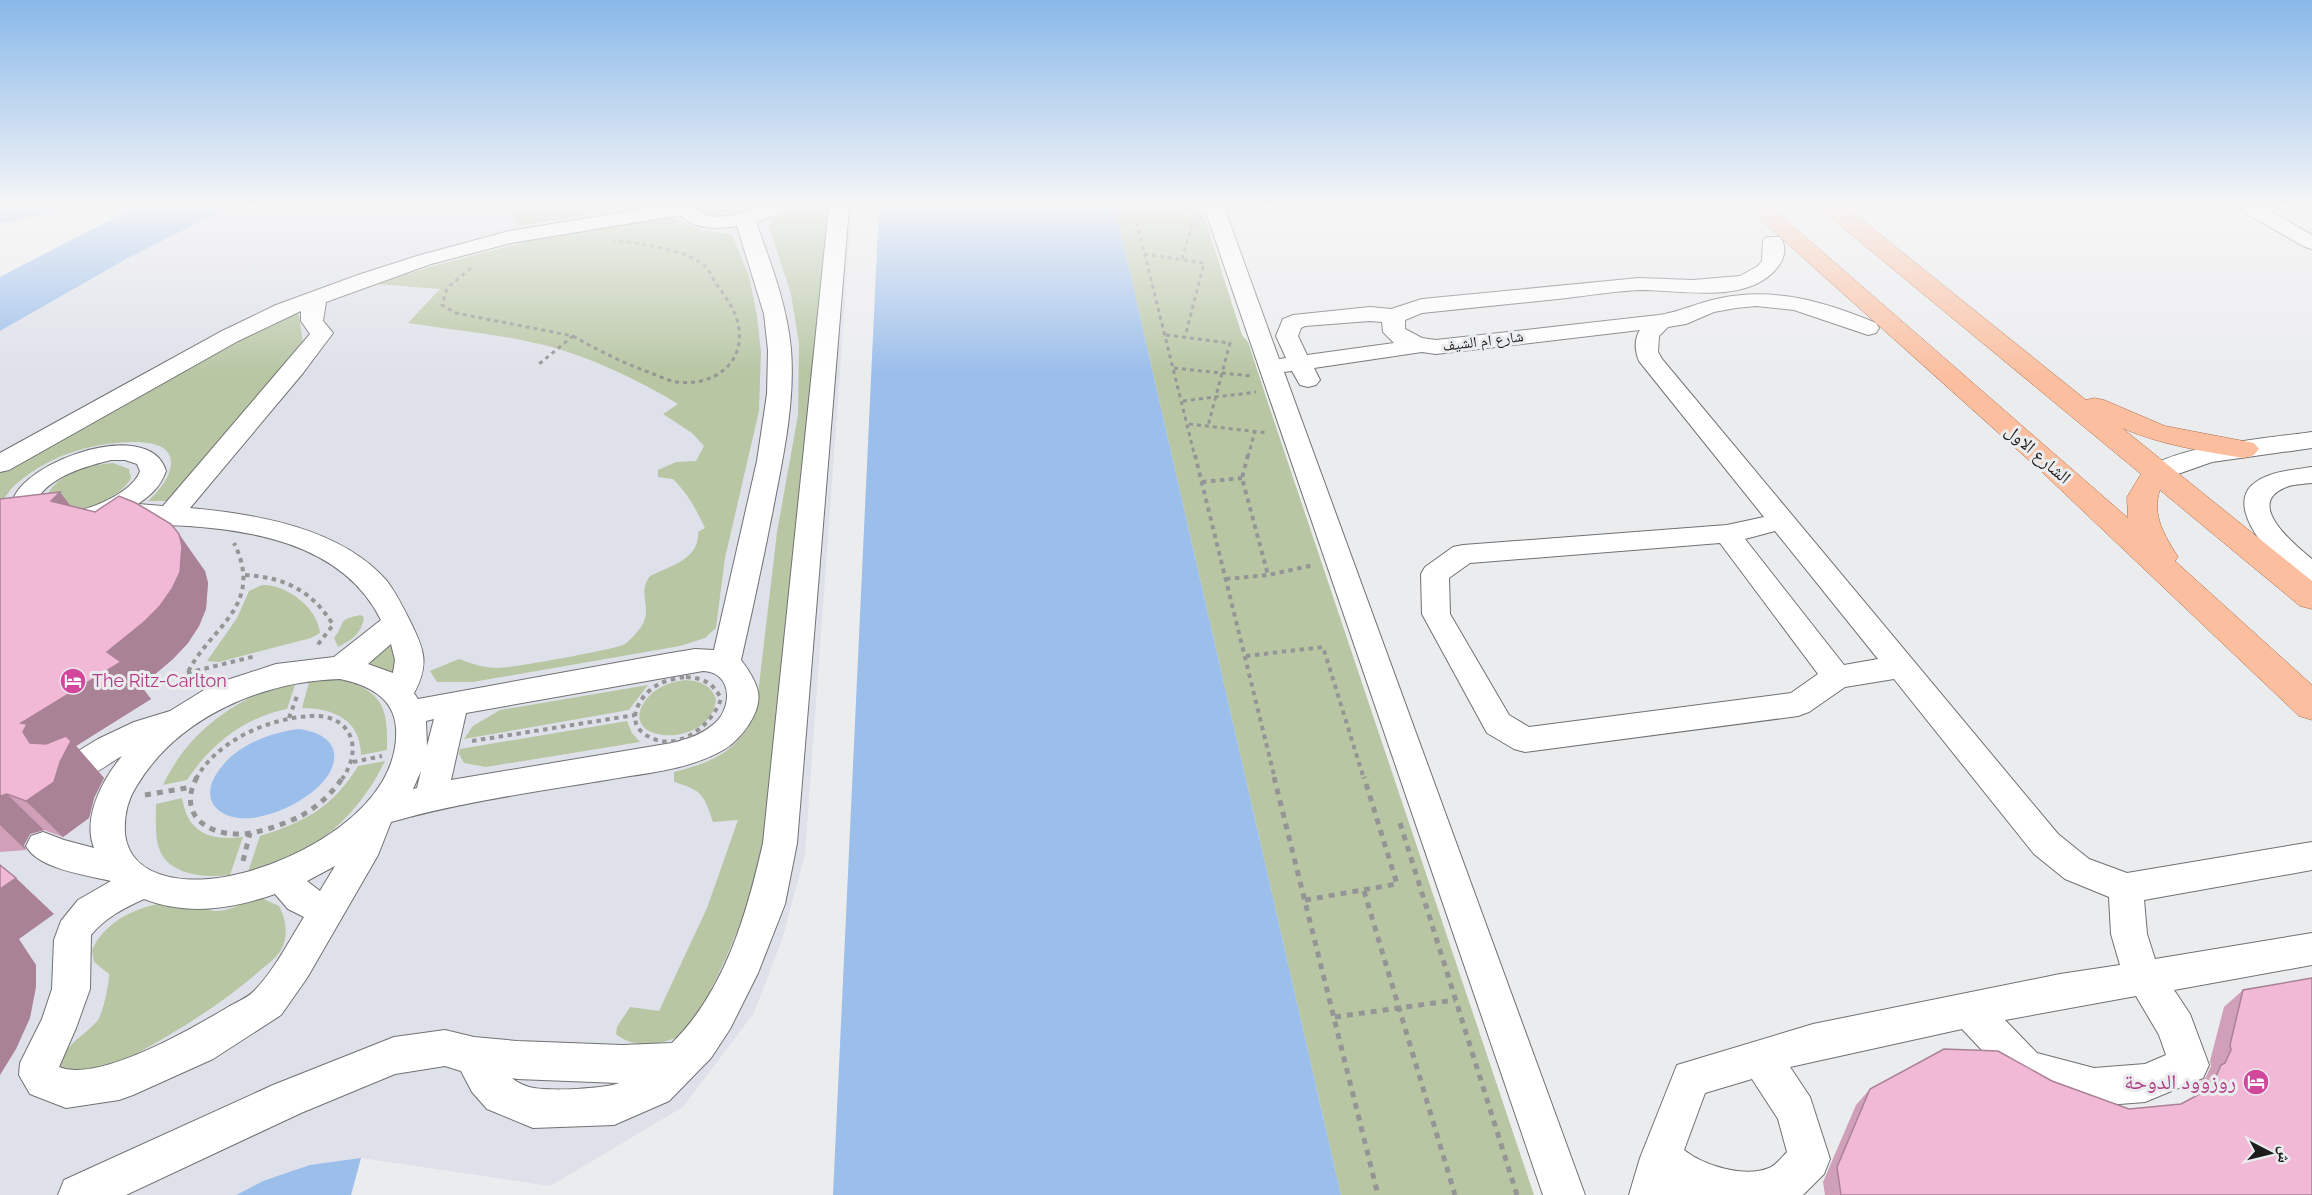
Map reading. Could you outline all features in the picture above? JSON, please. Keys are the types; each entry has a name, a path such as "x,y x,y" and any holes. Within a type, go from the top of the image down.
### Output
{"main road":[{"path":"1797,263 1868,328 1983,426 2019,451 2052,466"},
{"name":"الشارع الاول","path":"1821,263 2052,466 2312,706"},
{"path":"1902,263 2312,598"},
{"path":"2054,388 2155,432 2181,439 2244,449"},
{"path":"2158,473 2145,488 2142,514 2158,553 2178,580"}],"street":[{"path":"0,464 230,336 284,310 416,263"},
{"path":"725,664 742,598 772,454 779,387 778,330 771,294 760,263"},
{"path":"474,1056 486,1079 501,1095 533,1108 614,1105 655,1087 697,1045 717,1016 739,973 767,904 780,843 834,263"},
{"path":"1230,263 1282,375"},
{"path":"1564,1195 1283,404 1282,375 1287,336 1291,324 1301,320 1370,314 1394,316 1404,309 1422,306 1628,285 1697,286 1746,281 1766,270 1772,263"},
{"path":"1697,286 1715,305"},
{"path":"168,517 322,333 312,326 310,316 316,298"},
{"name":"شارع ام الشيف","path":"1394,316 1392,325 1394,332 1420,346 1436,347 1678,319 1715,305 1762,300 1793,302 1835,313 1868,328"},
{"path":"1661,321 1648,335 1647,352 1651,361 2046,844 2077,869 2095,878 2127,888 2312,856"},
{"path":"1552,333 1605,340 1638,353 1651,361"},
{"path":"1282,375 1420,346"},
{"path":"2158,473 2178,464 2244,449 2312,440"},
{"path":"2312,475 2274,482 2261,490 2256,512 2264,527 2279,545 2312,574"},
{"path":"114,507 148,515 193,516 246,522 308,540 338,557 377,589 396,623 411,660 403,702"},
{"path":"1782,521 1727,534 1463,554 1435,574 1436,614 1498,724 1525,740 1798,704 1837,677 1901,667"},
{"path":"1727,534 1837,677"},
{"path":"340,668 396,623"},
{"path":"377,812 431,798 672,756 702,747 721,737 736,720 744,694 737,677 725,664 704,660 453,703 403,702"},
{"path":"75,768 118,742 188,715 240,688 307,669 340,668 373,677 387,684 403,702 413,734 428,748 431,798"},
{"path":"43,846 57,853 132,877 161,891 184,894 209,894 236,890 284,875 336,847 377,812 428,748 453,703"},
{"path":"132,877 112,852 107,832 113,800 132,768 188,715"},
{"path":"132,877 89,911 71,938 74,975 57,1027 39,1063 39,1075 44,1080 66,1089 119,1081 216,1036 268,1003 294,966 366,845 377,812"},
{"path":"284,875 295,895 327,910"},
{"path":"1970,1010 2026,1069 2094,1088 2145,1083 2189,1065 2176,1027 2134,957 2126,926 2127,888"},
{"path":"1761,1059 1797,1111 1809,1159 1780,1188 1740,1194 1687,1179 1655,1176 1691,1078 1813,1042 2060,991 2312,949"},
{"path":"79,1195 287,1100 394,1056 445,1048 474,1056 517,1060 622,1064 680,1061"}],"path":[{"path":"472,266 448,287 442,296 442,305 456,313 573,336 615,360 664,380 675,382 703,381 718,375 732,363 740,346 738,322 732,307 705,266 700,263"},
{"path":"1146,263 1183,401 1378,1195"},
{"path":"1185,337 1203,263"},
{"path":"1166,335 1230,343 1208,426"},
{"path":"539,364 573,336"},
{"path":"1174,368 1223,373 1282,375"},
{"path":"1183,401 1217,397 1282,375"},
{"path":"1188,424 1273,434"},
{"path":"1256,431 1242,478 1268,575"},
{"path":"1202,482 1242,478"},
{"path":"188,715 185,679 187,673 193,661 228,618 245,575 240,553 233,540"},
{"path":"1226,579 1268,575 1319,563"},
{"path":"245,575 266,575 283,579 312,598 330,619 333,625 316,645 307,669"},
{"path":"1246,656 1323,647 1397,884 1305,900"},
{"path":"699,677 710,682 718,689 721,699 719,709 708,723 691,734 677,739 664,740 642,732 636,724 635,715 638,704 646,694 657,685 678,678 699,677"},
{"path":"353,762 635,715"},
{"path":"313,716 334,720 348,730 355,744 353,762 343,780 326,799 277,826 250,833 224,833 204,826 192,813 192,787 214,756 236,739 262,726 289,718 313,716"},
{"path":"113,800 192,787"},
{"path":"1364,891 1455,1195"},
{"path":"1335,1017 1455,1000"}],"shaded area":[{"path":"120,263 848,263 805,854 783,937 754,1013 683,1107 550,1186 361,1158 263,1181 236,1195 0,1195 0,331"}],"green space":[{"path":"445,263 744,263 749,276 757,316 761,352 759,411 725,558 716,628 705,638 680,646 473,682 437,682 430,671 459,659 499,668 585,654 625,644 645,620 645,589 650,576 675,565 689,555 694,549 698,532 705,528 695,508 673,479 658,477 658,470 676,462 696,461 704,446 692,433 663,414 678,404 596,362 544,345 408,323 440,289 376,284"},
{"path":"781,263 825,263 763,855 730,948 696,1019 681,1035 666,1041 641,1044 616,1034 617,1027 630,1007 659,1011 707,908 738,820 713,822 701,795 691,788 674,782 674,772 701,764 724,753 742,736 756,711 777,532 798,415 799,344 791,294"},
{"path":"1128,263 1219,263 1242,335 1248,342 1534,1195 1341,1195"},
{"path":"294,313 299,315 303,344 168,501 148,501 158,491 170,471 169,454 162,448 151,444 135,442 84,449 46,463 13,487 0,502 0,473 194,362"},
{"path":"113,463 129,469 131,478 121,490 106,500 88,508 73,509 46,497 51,489 66,476 84,468"},
{"path":"262,585 281,589 299,599 313,615 320,633 311,638 219,662 207,661 237,618 249,591"},
{"path":"360,615 364,617 359,632 338,647 334,638 342,623"},
{"path":"390,645 395,646 398,675 371,664 370,661"},
{"path":"310,678 329,678 348,682 358,685 374,696 380,703 384,714 387,750 361,755 356,733 343,718 324,710 302,708"},
{"path":"297,679 287,709 271,713 243,726 218,744 187,780 163,785 187,747 218,717 255,695"},
{"path":"685,680 700,682 714,694 716,699 711,715 699,727 684,733 668,735 653,733 643,726 639,715 649,696 662,686"},
{"path":"648,685 629,710 464,739 473,726 500,710"},
{"path":"627,721 632,733 640,742 486,767 464,763 459,754 460,749"},
{"path":"385,761 371,786 354,809 333,830 303,851 247,875 260,836 291,825 317,811 338,792 358,766"},
{"path":"182,798 189,819 202,832 220,838 243,837 230,875 193,874 175,867 162,855 157,837 156,804"},
{"path":"261,898 279,906 285,922 286,933 283,945 273,960 194,1020 84,1082 59,1071 68,1048 98,1020 102,1011 109,974 94,962 92,950 108,928 131,913 159,904 186,903 217,911"}],"water":[{"path":"27,263 120,263 0,331 0,277"},
{"path":"876,263 1128,263 1341,1195 833,1195"},
{"path":"298,729 313,732 331,745 334,763 322,783 299,801 279,811 258,817 234,817 224,814 217,808 210,792 212,782 226,761 244,747 265,737"},
{"path":"361,1158 351,1195 236,1195 263,1181 310,1165"}],"building":[{"name":"The Ritz-Carlton","path":"60,492 51,501 95,512 119,496 136,503 171,524 179,534 182,546 180,572 160,606 107,652 121,662 21,723 27,724 23,732 30,743 46,744 66,736 71,741 60,762 54,782 26,801 7,794 0,796 0,499"},
{"path":"0,865 16,878 0,889"},
{"name":"روزوود الدوحة","path":"2312,978 2312,1195 1841,1195 1837,1167 1870,1089 1944,1049 1998,1051 2052,1081 2129,1109 2181,1104 2211,1088 2221,1065 2225,1063 2231,1050 2230,1045 2243,990"}],"place":[{"name":"The Ritz-Carlton","path":"73,681"},
{"name":"روزوود الدوحة","path":"2256,1082"}]}
